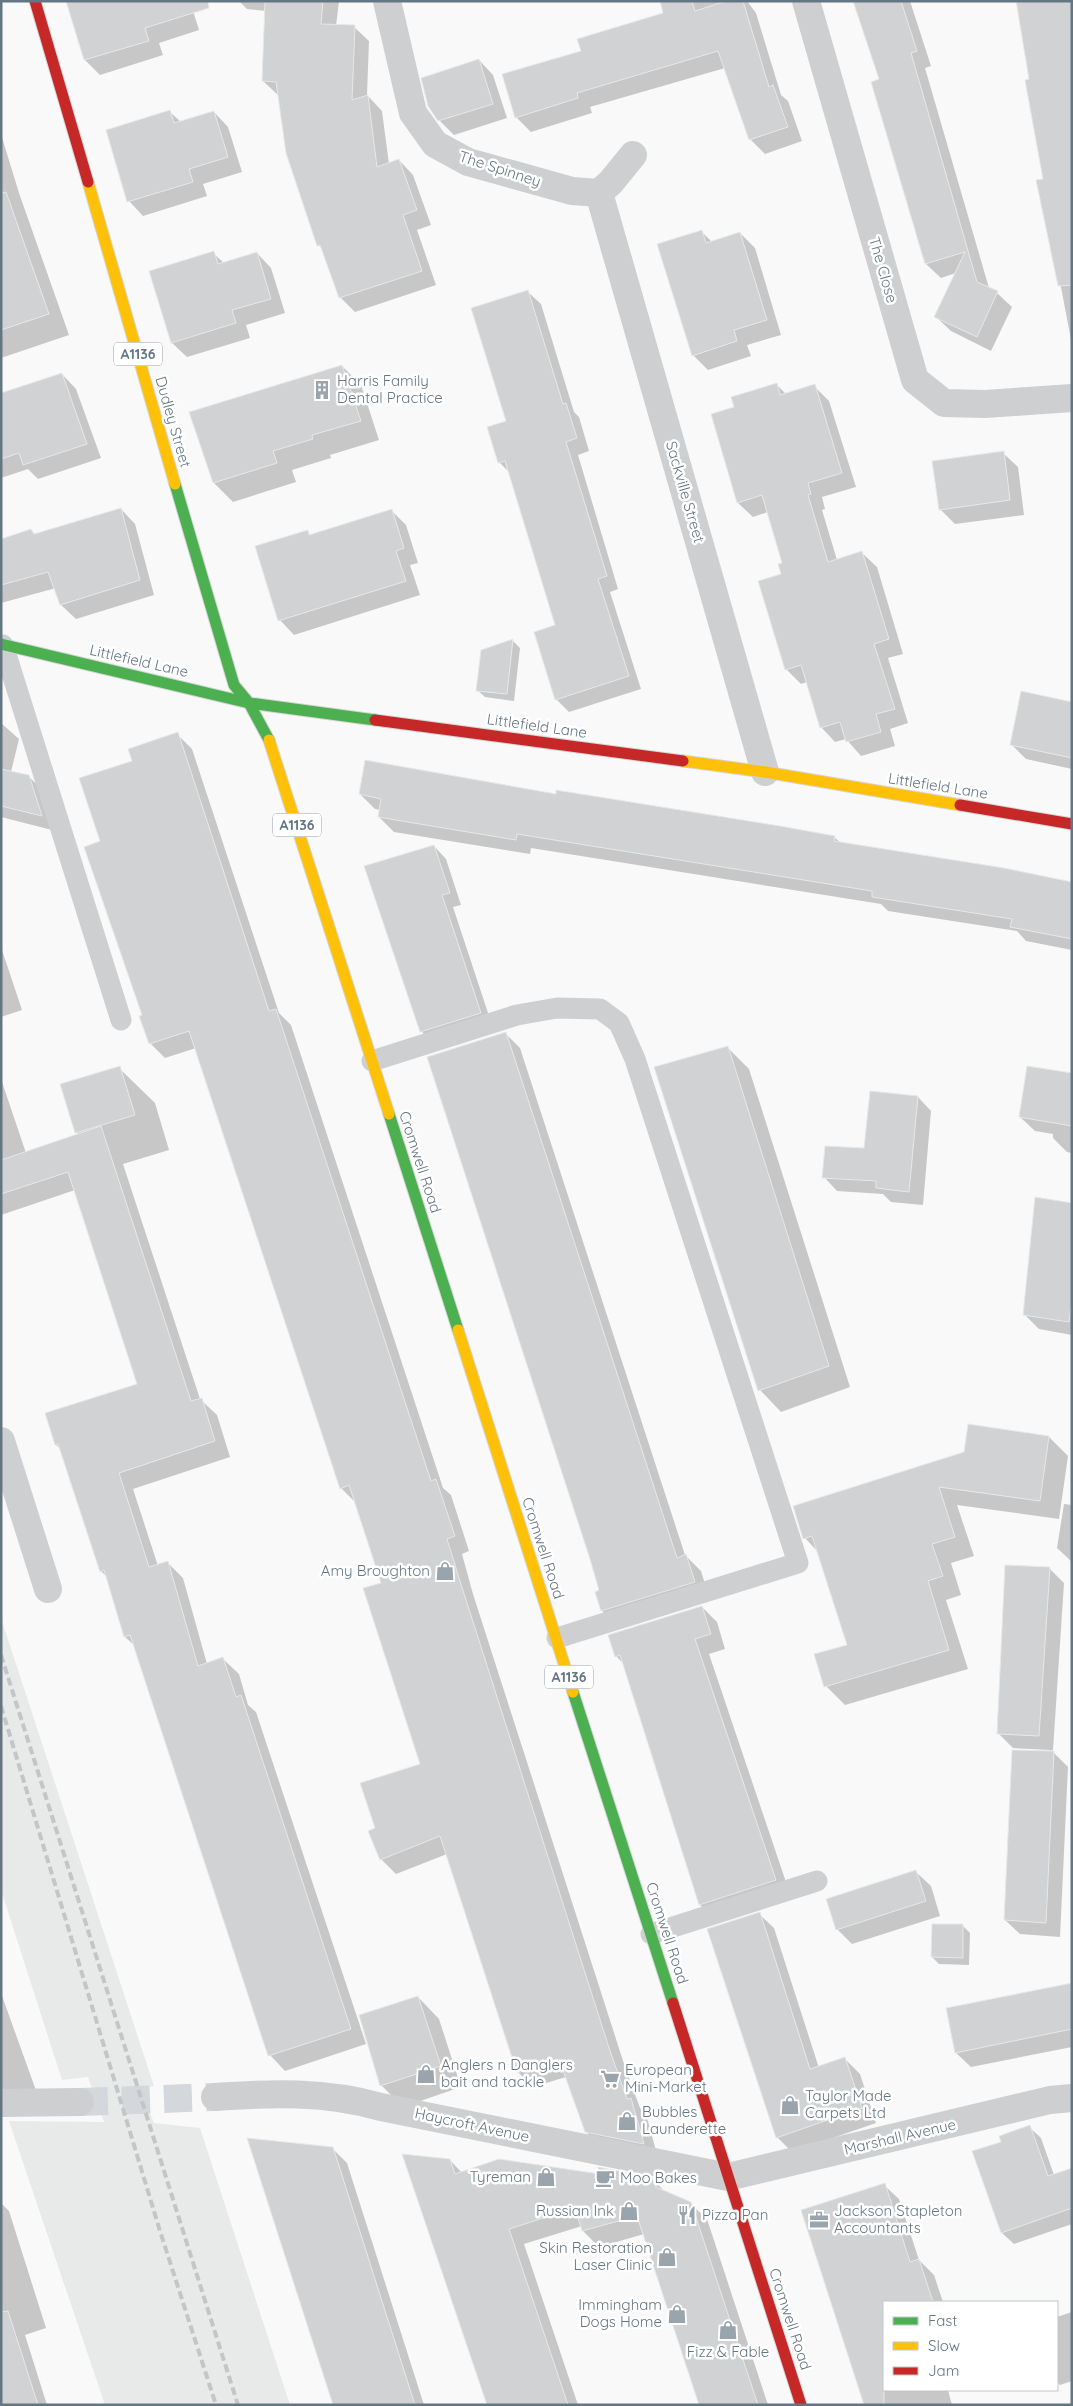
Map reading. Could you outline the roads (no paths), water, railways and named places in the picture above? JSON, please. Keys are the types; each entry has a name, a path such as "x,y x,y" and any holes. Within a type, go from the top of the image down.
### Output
{"main road":[{"name":"Dudley Street","path":"35,1 234,685 249,703"},
{"name":"Littlefield Lane","path":"2,644 249,703 765,772 1072,824"},
{"name":"Cromwell Road","path":"249,703 267,734 801,2405"}],"street":[{"name":"The Spinney","path":"387,1 413,113 435,144 468,162 572,191 602,203"},
{"name":"The Close","path":"806,1 915,380 944,403 985,404 1072,398"},
{"path":"602,203 611,182 633,155"},
{"name":"Sackville Street","path":"602,203 765,772"},
{"path":"1,1441 48,1589"},
{"name":"Haycroft Avenue","path":"215,2097 278,2092 352,2098 381,2107 728,2177"},
{"name":"Marshall Avenue","path":"728,2177 1050,2100 1072,2098"},
{"path":"1,2103 80,2102"}],"lane":[{"path":"2,644 121,1020"},
{"path":"372,1061 517,1016 556,1008 600,1009 619,1023 635,1059 798,1563 557,1638"},
{"path":"651,1934 817,1881"}],"tunnel":[{"path":"80,2102 215,2097"}],"railway":[{"path":"1,1655 238,2405"},
{"path":"1,1706 160,2231 216,2405"}],"place":[{"name":"Harris Family Dental Practice","path":"322,390"},
{"name":"Amy Broughton","path":"445,1571"},
{"name":"Anglers n Danglers bait and tackle","path":"426,2074"},
{"name":"European Mini-Market","path":"610,2079"},
{"name":"Taylor Made Carpets Ltd","path":"790,2105"},
{"name":"Bubbles Launderette","path":"627,2121"},
{"name":"Tyreman","path":"546,2177"},
{"name":"Moo Bakes","path":"605,2178"},
{"name":"Russian Ink","path":"629,2211"},
{"name":"Pizza Pan","path":"687,2215"},
{"name":"Jackson Stapleton Accountants","path":"819,2220"},
{"name":"Skin Restoration Laser Clinic","path":"667,2257"},
{"name":"Immingham Dogs Home","path":"677,2314"},
{"name":"Fizz & Fable","path":"728,2330"}]}
